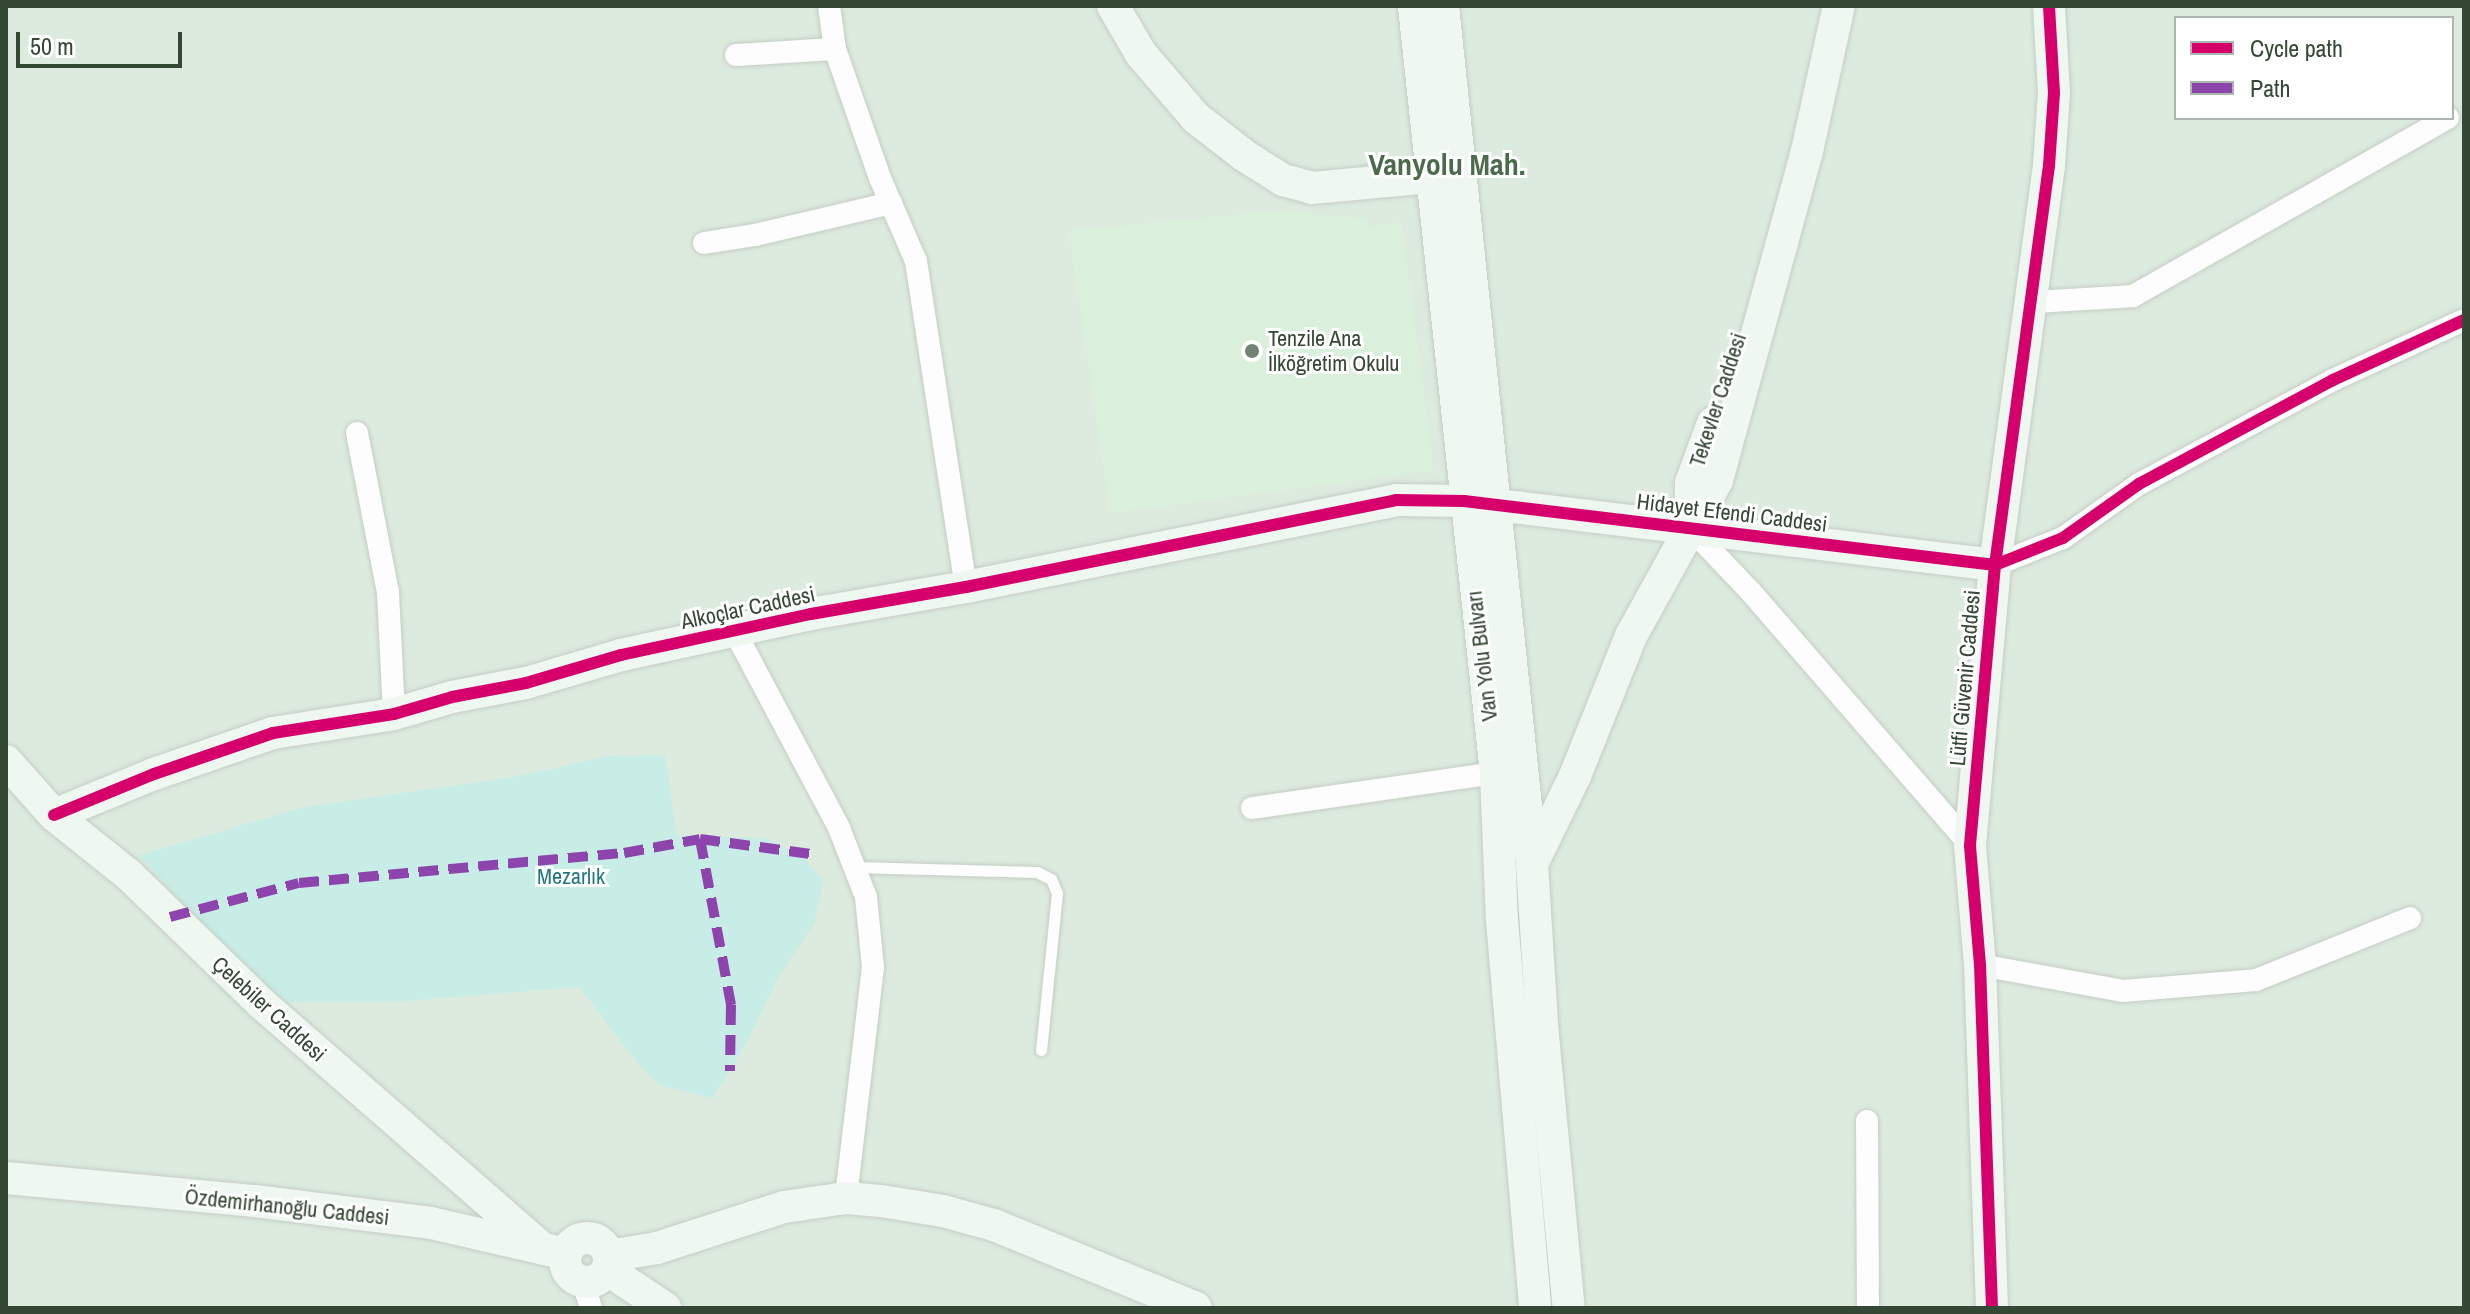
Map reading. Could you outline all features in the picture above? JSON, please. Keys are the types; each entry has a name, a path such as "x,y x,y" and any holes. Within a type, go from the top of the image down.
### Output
{"street":[{"path":"829,6 835,49 891,203 916,261 966,587"},
{"path":"1113,6 1141,54 1196,118 1245,156 1283,180 1312,188 1430,177"},
{"name":"Van Yolu Bulvarı","path":"1414,6 1430,177 1479,504 1502,920 1535,1308"},
{"path":"1443,6 1479,504 1532,864 1542,1025 1569,1308"},
{"name":"Tekevler Caddesi","path":"1532,864 1575,776 1631,636 1690,528 1691,483 1730,371 1823,6"},
{"path":"1839,6 1807,151 1739,410 1717,480 1690,528 1751,592 1970,845"},
{"name":"Lütfi Güvenir Caddesi","path":"1992,1308 1980,965 1970,845 1995,565 2019,377 2033,302 2054,93 2049,6"},
{"path":"736,55 835,49"},
{"path":"2033,302 2133,296 2445,120"},
{"path":"704,243 755,235 891,203"},
{"path":"1995,565 2063,538 2139,484 2333,380 2464,320"},
{"path":"357,433 388,592 394,714"},
{"name":"Alkoçlar Caddesi","path":"54,815 154,774 273,733 394,714 452,697 526,683 621,655 811,614 966,587 1396,500 1479,504"},
{"name":"Hidayet Efendi Caddesi","path":"1479,504 1995,565"},
{"path":"735,632 839,828 866,897 873,967 846,1198"},
{"name":"Çelebiler Caddesi","path":"6,761 54,815 129,875 261,1003 554,1251"},
{"path":"1252,808 1496,773"},
{"path":"1980,965 2123,991 2256,980 2410,918"},
{"path":"1867,1121 1868,1308"},
{"name":"Özdemirhanoğlu Caddesi","path":"6,1178 255,1201 416,1221 554,1251"},
{"path":"598,1279 657,1248 784,1207 846,1198 943,1211 994,1225 1196,1308"},
{"path":"554,1251 589,1237 602,1243 598,1279"},
{"path":"598,1279 665,1308"}],"lane":[{"path":"855,867 1037,872 1051,879 1057,893 1041,1050"}],"shaded area":[{"path":"6,6 2464,6 2464,1308 6,1308"},
{"name":"Tenzile Ana İlköğretim Okulu","path":"1284,210 1366,219 1367,227 1401,222 1434,470 1110,513 1069,231"}],"green space":[{"name":"Mezarlık","path":"665,755 677,835 765,838 802,856 823,880 815,923 778,978 745,1046 712,1098 659,1085 640,1066 579,987 394,1002 276,1002 139,855 304,807 514,777 608,756"}],"marked path":[{"path":"700,839 731,1005 730,1071"},
{"path":"170,917 299,883 624,853 700,839 811,854"}],"cycle path":[{"path":"1992,1308 1980,965 1970,845 1995,565 2049,166 2054,93 2049,6"},
{"path":"54,815 154,774 273,733 394,714 452,697 526,683 621,655 811,614 966,587 1396,500 1464,501 1995,565 2063,538 2139,484 2333,380 2464,320"}],"place":[{"name":"Tenzile Ana İlköğretim Okulu","path":"1252,351"}],"district":[{"name":"Vanyolu Mah.","path":"1447,164"}]}
